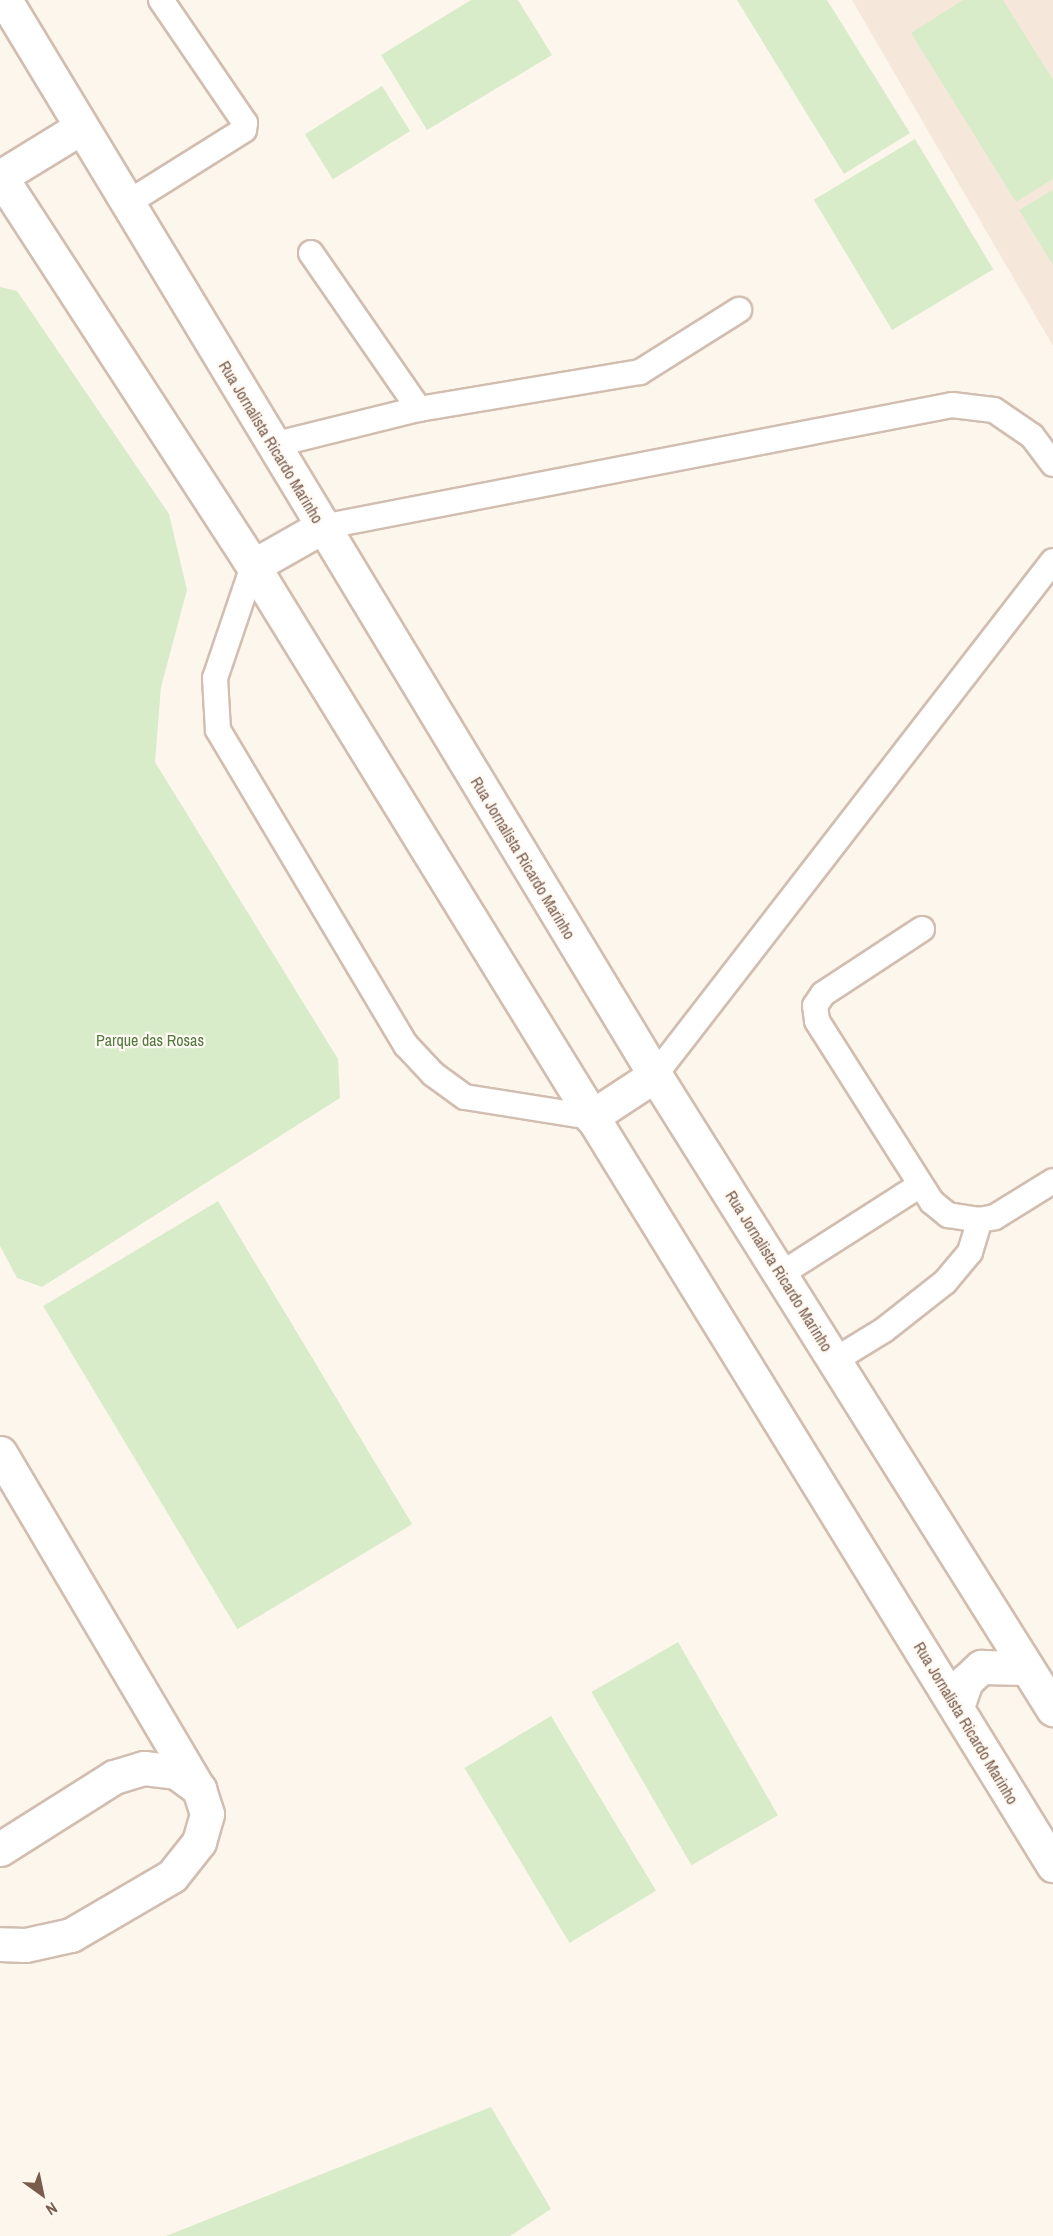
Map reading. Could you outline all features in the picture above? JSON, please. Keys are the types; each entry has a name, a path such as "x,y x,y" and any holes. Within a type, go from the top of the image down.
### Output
{"street":[{"name":"Rua Jornalista Ricardo Marinho","path":"5,0 80,128 655,1075 1053,1709"},
{"path":"0,177 80,128"},
{"name":"Rua Jornalista Ricardo Marinho","path":"0,177 253,566 1053,1865"},
{"path":"253,566 322,527"},
{"path":"591,1117 655,1075"},
{"path":"0,1453 200,1789 207,1814 199,1842 172,1876 71,1935 26,1945 0,1944"},
{"path":"957,1707 966,1681 981,1666 1027,1668"},
{"path":"0,1850 114,1777 144,1768 176,1772 200,1789"}],"lane":[{"path":"126,204 244,130 245,123 161,0"},
{"path":"311,253 419,409"},
{"path":"273,446 419,409 640,372 739,310"},
{"path":"322,527 952,405 994,410 1032,436 1053,464"},
{"path":"655,1075 1053,561"},
{"path":"253,566 214,678 218,730 406,1045 433,1074 465,1097 591,1117"},
{"path":"922,929 823,994 814,1006 818,1021 921,1185 948,1215 980,1221 1053,1180"},
{"path":"781,1274 921,1185"},
{"path":"835,1360 884,1330 945,1282 970,1252 980,1221"}],"shaded area":[{"path":"852,0 1053,0 1053,346"}],"green space":[{"path":"471,0 518,0 552,55 427,130 381,55"},
{"path":"737,0 827,0 910,133 844,174"},
{"path":"963,0 1003,0 1053,80 1053,179 1016,202 911,33"},
{"path":"382,86 410,131 333,179 305,134"},
{"path":"915,139 993,269 892,330 814,200"},
{"path":"1053,190 1053,265 1019,210"},
{"name":"Parque das Rosas","path":"0,287 17,291 169,514 187,590 161,687 155,762 338,1059 340,1098 42,1287 17,1278 0,1246"},
{"path":"218,1201 412,1524 237,1629 43,1306"},
{"path":"678,1642 778,1815 691,1865 591,1692"},
{"path":"551,1716 656,1891 569,1943 464,1768"},
{"path":"491,2107 551,2209 510,2236 166,2236"}]}
